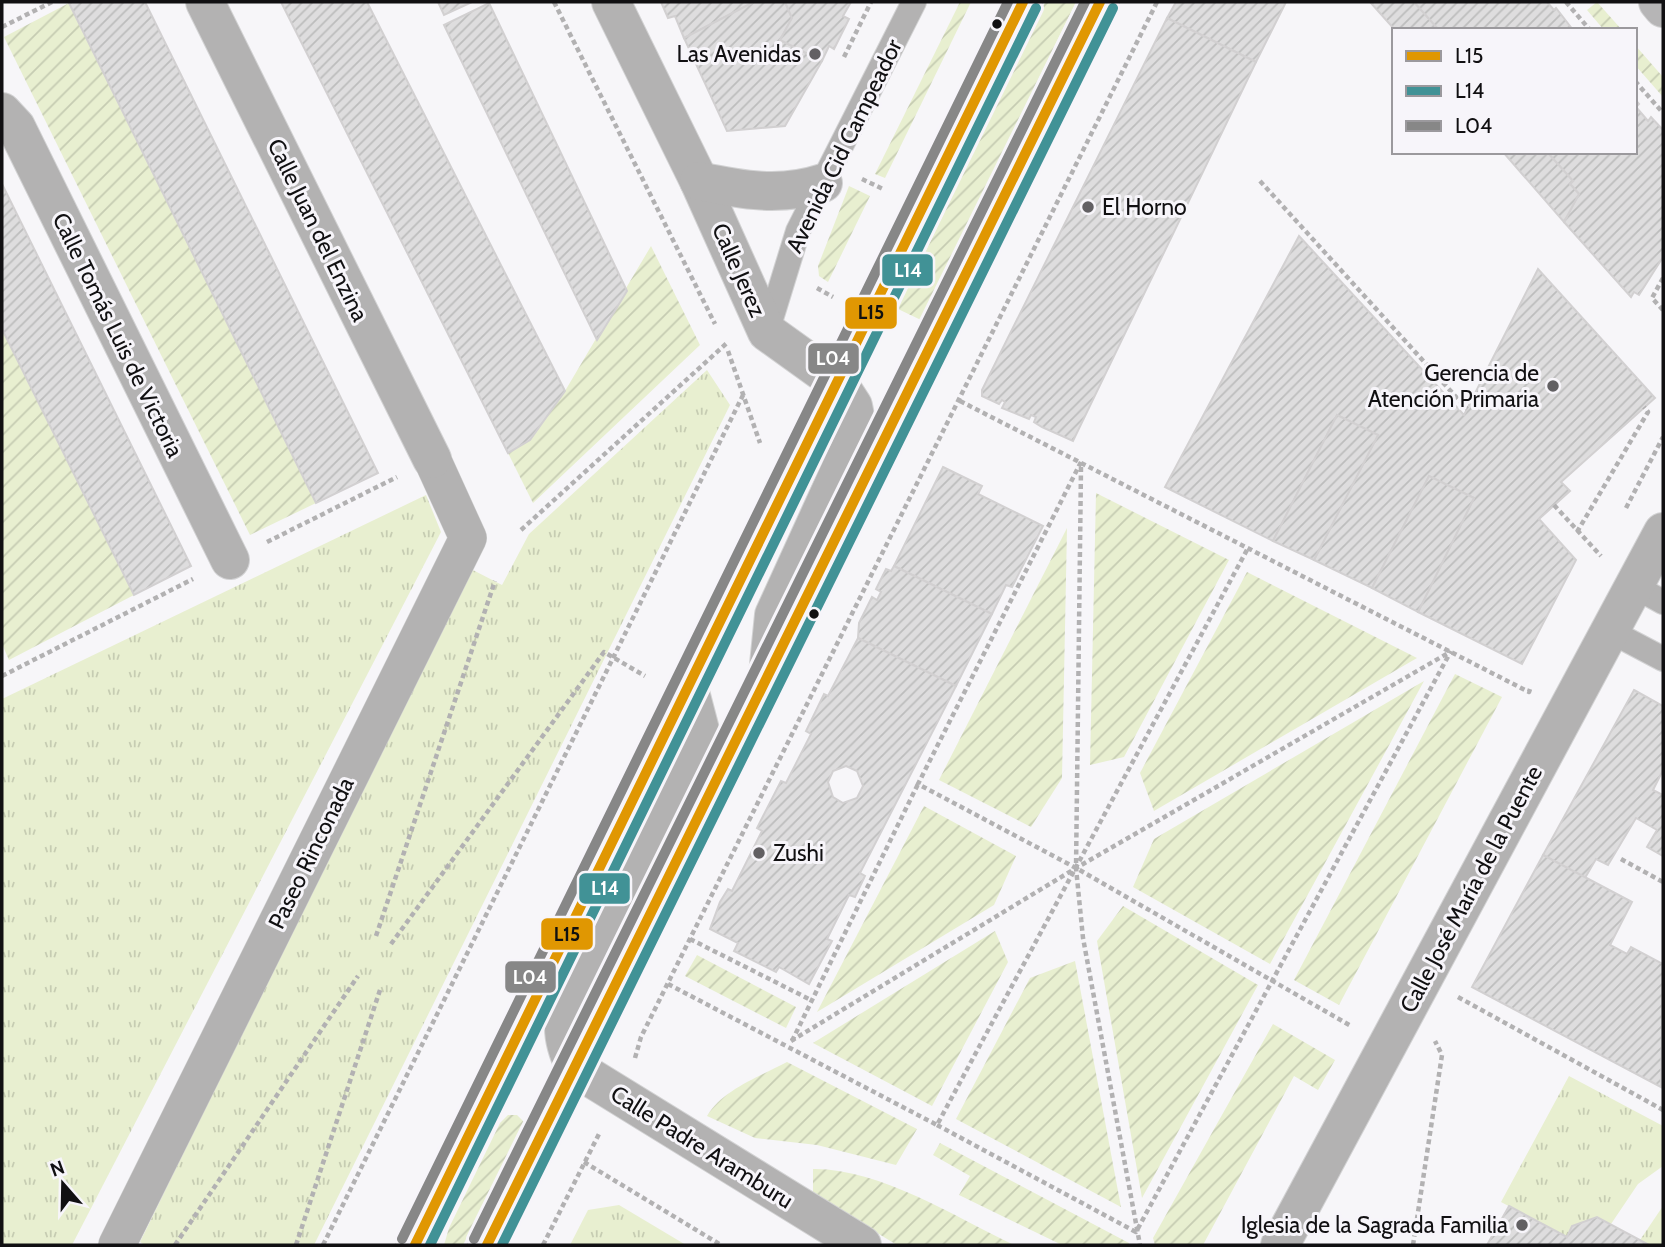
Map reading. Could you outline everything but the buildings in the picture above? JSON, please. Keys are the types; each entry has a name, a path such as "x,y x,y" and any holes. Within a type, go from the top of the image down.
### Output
{"main road":[{"path":"415,1245 690,688 1023,2"},
{"path":"487,1245 1100,2"},
{"path":"1658,2 1663,8"}],"street":[{"name":"Calle Juan del Enzina","path":"205,2 432,459"},
{"name":"Calle Jerez","path":"611,2 699,181 767,332 838,383 853,406 858,431 774,615 768,679"},
{"name":"Calle Tomás Luis de Victoria","path":"2,112 16,127 230,560"},
{"name":"Calle Jerez","path":"699,181 771,192 805,189 823,183"},
{"name":"Paseo Rinconada","path":"117,1245 468,538 432,459"},
{"name":"Calle José María de la Puente","path":"1280,1245 1610,631 1649,594 1663,532"},
{"path":"575,1068 564,1043 563,1015 574,986 700,730 690,688"},
{"name":"Calle Padre Aramburu","path":"575,1068 862,1245"}],"lane":[{"name":"Avenida Cid Campeador","path":"767,332 798,231 914,2"},
{"path":"1610,631 1663,659"}],"path":[{"path":"2,27 52,2"},
{"path":"554,2 725,345 760,443"},
{"path":"632,1070 641,1037 1157,2"},
{"path":"1566,2 1588,28"},
{"path":"1637,83 1663,113"},
{"path":"867,181 886,190"},
{"path":"1260,181 1468,409"},
{"path":"1663,278 1652,298 1663,310"},
{"path":"521,530 725,345"},
{"path":"323,1245 744,393"},
{"path":"960,401 1529,692 1534,682"},
{"path":"1577,531 1648,412 1644,407"},
{"path":"1620,520 1663,437"},
{"path":"790,1044 1081,462"},
{"path":"1081,462 1076,869 1083,938 1140,1245"},
{"path":"1554,505 1601,556"},
{"path":"1595,568 1607,544"},
{"path":"937,1125 1248,548"},
{"path":"376,936 495,581"},
{"path":"391,944 604,652 645,676"},
{"path":"790,1044 1076,869 1451,652"},
{"path":"1136,1232 1451,652"},
{"path":"918,784 1076,869 1360,1031"},
{"path":"1621,859 1663,882"},
{"path":"690,939 811,1000"},
{"path":"175,1245 358,976"},
{"path":"668,984 790,1044 1136,1232"},
{"path":"296,1245 381,988"},
{"name":"Calle José María de la Puente","path":"1451,993 1663,1110"},
{"path":"1413,1245 1442,1055 1431,1030"},
{"path":"543,1245 602,1128"},
{"path":"584,1162 721,1245"}],"green space":[{"path":"960,2 971,2 885,178 875,174"},
{"path":"1045,2 1076,2 921,320 898,309"},
{"path":"1597,2 1620,28 1602,28 1587,10"},
{"path":"69,3 316,503 250,535 4,37"},
{"path":"1637,47 1663,77 1663,97 1637,67"},
{"path":"849,186 870,196 828,282 819,276 818,266"},
{"path":"651,246 700,345 533,503 508,453 530,440 565,391"},
{"path":"2,329 134,595 9,660 2,644"},
{"path":"707,370 730,405 314,1245 145,1245 140,1242 469,568 502,585 529,534"},
{"path":"1096,493 1229,560 1124,757 1090,765"},
{"path":"426,495 441,532 72,1245 2,1245 2,699"},
{"path":"1067,528 1062,778 1031,827 939,780"},
{"path":"1247,572 1417,658 1154,811 1140,773"},
{"path":"1455,674 1502,697 1339,1005 1294,980"},
{"path":"1424,681 1270,964 1133,887 1154,839"},
{"path":"924,806 1016,856 994,905 817,1012"},
{"path":"1123,906 1258,985 1142,1198 1097,941"},
{"path":"995,931 1008,962 932,1106 813,1043"},
{"path":"697,955 796,1007 786,1028 685,976"},
{"path":"1075,961 1121,1207 956,1119 1030,978"},
{"path":"1273,1024 1335,1060 1318,1090 1294,1076 1203,1245 1155,1245 1153,1238"},
{"path":"787,1062 917,1129 896,1165 817,1145 755,1138 707,1116 732,1091"},
{"path":"1569,1076 1663,1126 1663,1166 1638,1184 1611,1224 1597,1217 1572,1226 1567,1237 1501,1202"},
{"path":"508,1115 517,1115 524,1122 463,1245 444,1245 449,1228 500,1123"},
{"path":"940,1143 1129,1245 1062,1245 959,1195 970,1176 933,1155"},
{"path":"813,1169 838,1171 890,1185 1014,1245 897,1245 813,1194"},
{"path":"619,1205 686,1245 570,1245 588,1210"},
{"path":"1663,1206 1663,1245 1649,1245 1640,1240"}],"transit line":[{"name":"L04","path":"402,1239 1008,2"},
{"name":"L15","path":"415,1245 1023,2"},
{"name":"L04","path":"474,1239 1085,2"},
{"name":"L15","path":"487,1245 1100,2"},
{"name":"L14","path":"430,1245 1036,8"},
{"name":"L14","path":"502,1245 1113,8"}],"place":[{"name":"Las Avenidas","path":"815,54"},
{"name":"El Horno","path":"1088,207"},
{"name":"Gerencia de Atención Primaria","path":"1553,386"},
{"name":"Zushi","path":"759,853"},
{"name":"Iglesia de la Sagrada Familia","path":"1522,1225"}]}
